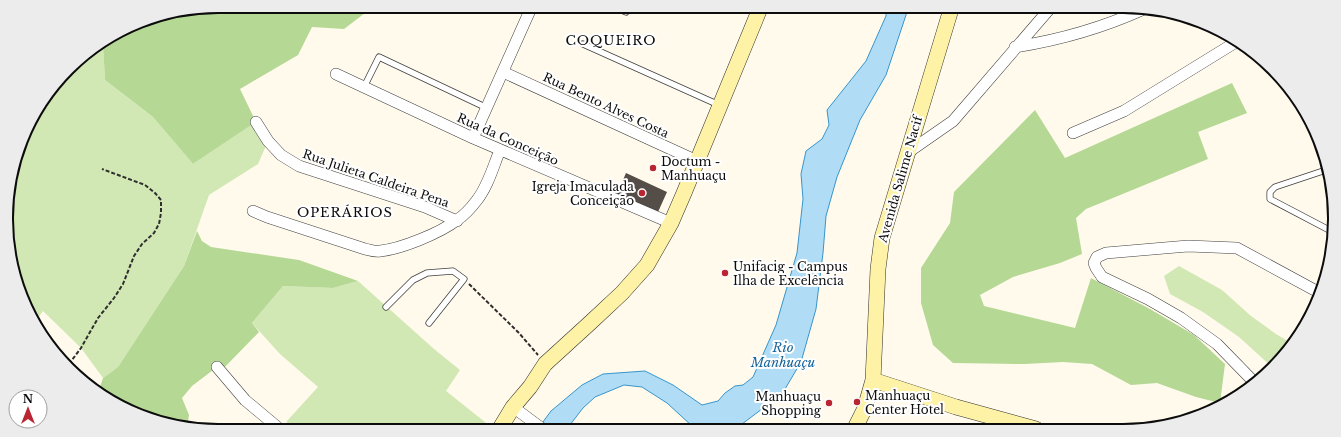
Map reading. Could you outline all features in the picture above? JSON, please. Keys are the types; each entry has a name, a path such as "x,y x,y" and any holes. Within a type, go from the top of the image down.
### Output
{"street":[{"path":"473,138 529,13"},
{"path":"503,424 513,407 530,387 545,364 622,293 647,265 671,223 758,13"},
{"name":"Avenida Salime Nacif","path":"857,424 865,408 873,380 878,269 882,238 950,13"},
{"path":"907,153 953,121 1046,13"},
{"path":"1015,47 1049,42 1081,33 1134,13"},
{"path":"1073,133 1124,111 1231,45"},
{"name":"Rua Bento Alves Costa","path":"503,72 697,162"},
{"name":"Rua da Conceição","path":"336,74 473,138 671,223"},
{"name":"Rua Julieta Caldeira Pena","path":"256,122 268,141 281,155 299,166 426,207 457,221"},
{"path":"253,211 267,217 379,252 407,245 457,221 469,210 482,192 500,150"},
{"path":"1251,379 1217,344 1181,318 1148,299 1102,277 1094,263 1097,257 1106,253 1188,246 1237,248 1315,290"},
{"path":"217,367 245,400 274,424"},
{"path":"873,380 1014,424"},
{"path":"513,407 534,424"}],"lane":[{"path":"583,44 720,105"},
{"path":"364,87 379,57 487,108"},
{"path":"1322,171 1275,187 1270,192 1270,199 1328,230"},
{"path":"386,307 413,280 427,273 453,270 464,280 429,323"}],"path":[{"path":"71,362 81,348 98,318 123,284 134,256 142,244 154,233 159,224 161,213 161,200 145,185 102,169"},
{"path":"464,280 519,333 545,364"}],"green space":[{"path":"205,13 365,13 344,29 312,27 298,55 240,89 256,122 193,164 153,117 105,80 103,48 128,34 165,20"},
{"path":"103,48 105,80 153,117 193,164 256,122 268,141 258,164 209,195 184,266 118,367 103,378 81,348 43,311 39,317 24,285 17,259 13,232 13,205 17,178 24,152 34,128 48,104 55,93 73,73 93,55"},
{"path":"1232,83 1247,113 1198,132 1208,159 1086,209 1076,218 1082,254 1060,263 1013,277 980,295 984,306 1075,328 1091,278 1150,309 1194,335 1225,364 1221,399 1215,402 1196,397 1157,383 1131,385 1092,364 1063,362 1025,364 953,363 933,345 921,303 921,268 950,223 954,192 1035,110 1065,158"},
{"path":"197,231 202,241 211,247 299,260 358,281 333,288 283,286 252,323 259,332 221,371 217,367 192,386 182,398 189,415 188,421 152,413 128,403 100,387 103,378 118,367 184,266"},
{"path":"1179,266 1222,290 1251,316 1288,341 1268,364 1239,337 1203,312 1170,294 1164,276"},
{"path":"358,281 434,349 460,370 446,391 487,424 289,424 286,422 318,387 280,354 252,323 283,286 333,288"}],"water":[{"name":"Rio Manhuaçu","path":"886,13 907,13 886,75 860,120 837,177 826,216 816,309 801,362 785,389 774,400 742,424 690,424 667,403 642,387 624,385 595,397 583,408 571,424 541,424 551,411 582,385 603,374 645,371 673,385 702,405 718,401 725,393 735,386 743,385 753,377 776,325 797,253 803,199 801,174 806,151 822,139 829,125 827,110 866,61"}],"building":[{"name":"Igreja Imaculada Conceição","path":"626,173 667,192 658,212 617,194"}],"place":[{"name":"Doctum - Manhuaçu","path":"653,168"},
{"name":"Igreja Imaculada Conceição","path":"642,193"},
{"name":"Unifacig - Campus Ilha de Excelência","path":"725,273"},
{"name":"Manhuaçu Center Hotel","path":"857,402"},
{"name":"Manhuaçu Shopping","path":"829,403"}],"district":[{"name":"COQUEIRO","path":"611,40"},
{"name":"OPERÁRIOS","path":"345,212"}]}
